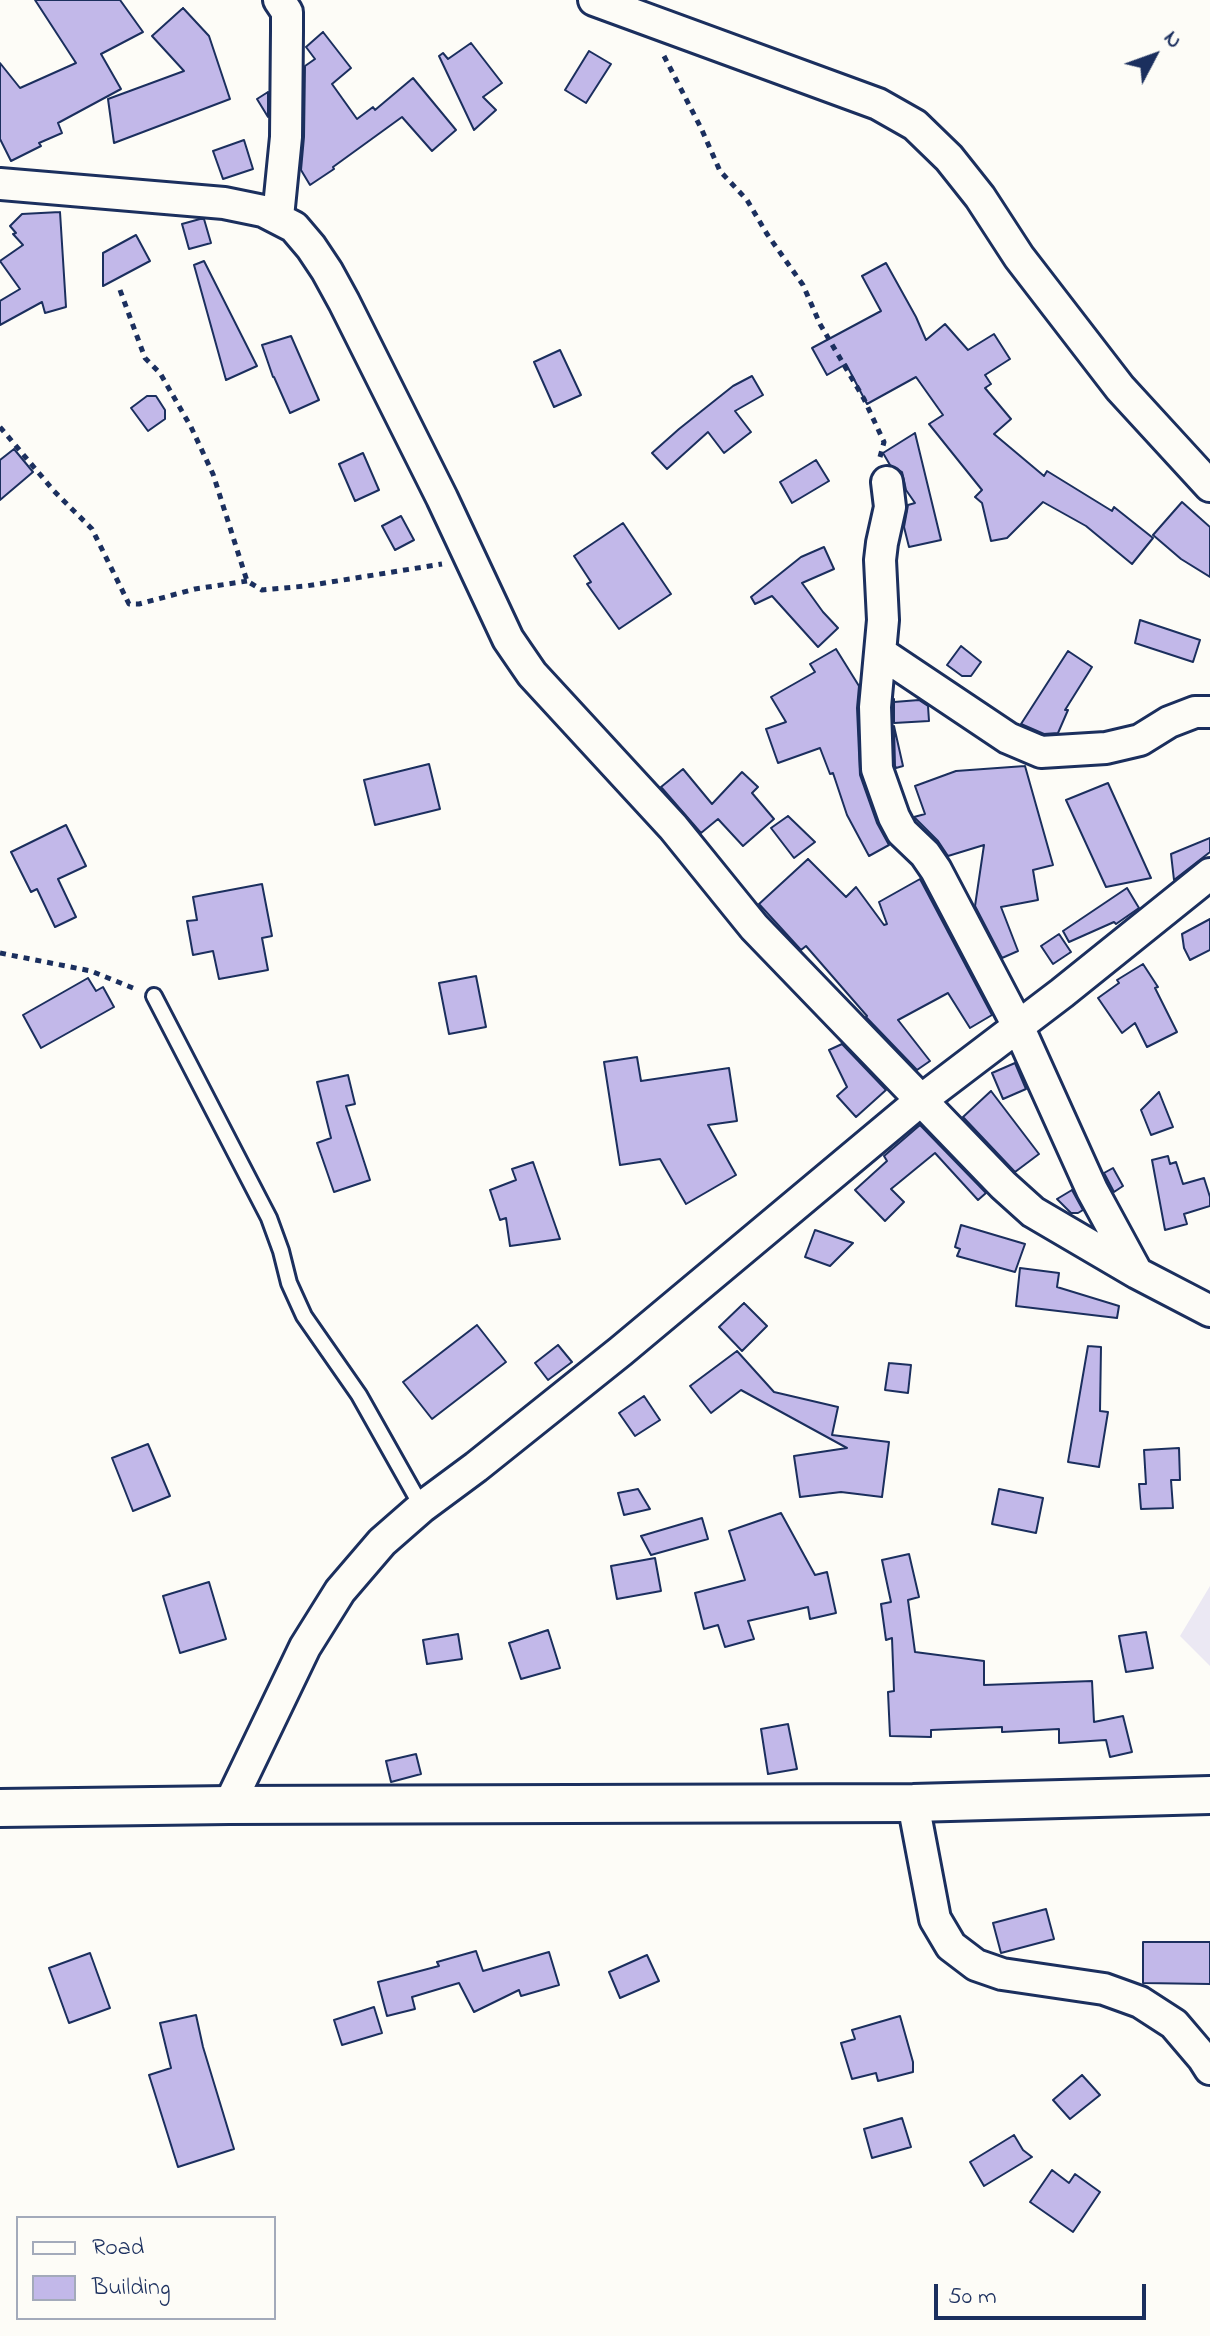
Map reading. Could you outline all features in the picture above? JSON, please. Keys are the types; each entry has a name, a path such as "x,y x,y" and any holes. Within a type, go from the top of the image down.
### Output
{"street":[{"path":"278,217 286,137 287,31 287,12 279,0"},
{"path":"594,0 878,104 915,125 949,158 980,197 1019,257 1120,388 1210,486"},
{"path":"0,184 224,203 263,211 294,227 327,271 442,498 508,639 532,674 673,827 754,927 1003,1185 1033,1212 1137,1273 1210,1311"},
{"path":"887,482 890,507 880,560 883,620 875,707 877,769 902,832 925,854 936,870 1018,1026 1092,1190 1137,1273"},
{"path":"881,653 1008,738 1041,752 1106,748 1140,740 1169,722 1195,712 1210,712"},
{"path":"229,1805 305,1647 340,1591 382,1542 621,1351 920,1101 1210,874"},
{"path":"0,1808 913,1803 1210,1795"},
{"path":"913,1803 935,1919 951,1946 976,1965 1002,1974 1104,1989 1140,2002 1174,2024 1210,2069"}],"lane":[{"path":"154,996 269,1218 289,1283 304,1316 359,1395 422,1507"}],"path":[{"path":"644,20 720,171 747,200 803,285 820,324 864,399 884,442 879,455 887,482"},
{"path":"120,290 145,358 160,373 213,474 247,581"},
{"path":"0,427 54,491 92,529 129,604 247,581 262,590 306,586 442,564 468,554"},
{"path":"0,953 91,971 154,996"}],"shaded area":[{"path":"1210,1586 1210,1666 1180,1636"}],"building":[{"path":"35,0 120,0 143,32 101,54 121,89 58,123 62,133 11,161 0,139 0,63 20,88 76,63"},
{"path":"183,8 209,36 230,99 114,143 108,99 184,71 152,36"},
{"path":"323,32 351,68 332,84 357,119 373,107 375,110 413,78 456,130 432,151 402,117 310,185 301,170 305,66 315,59 306,47"},
{"path":"471,43 502,83 483,97 496,110 474,130 439,56 443,53 448,59"},
{"path":"589,51 611,64 586,103 565,90"},
{"path":"268,92 268,117 257,99"},
{"path":"244,140 253,169 223,179 213,151"},
{"path":"60,212 66,307 45,313 42,302 0,325 0,301 20,289 0,261 23,245 10,226 22,214"},
{"path":"204,219 211,243 189,249 182,224"},
{"path":"136,235 150,261 103,286 103,253"},
{"path":"204,261 257,366 226,380 194,265"},
{"path":"886,263 926,340 945,324 968,350 994,334 1010,359 985,375 991,384 985,388 1011,419 994,434 1044,476 1047,471 1112,511 1114,507 1153,538 1132,564 1086,526 1043,502 1007,538 991,541 982,503 975,497 982,490 929,424 943,415 916,377 867,404 846,364 827,375 812,348 881,311 862,276"},
{"path":"291,336 319,400 290,413 262,345"},
{"path":"560,350 581,395 554,407 534,362"},
{"path":"752,376 763,395 735,411 751,432 724,453 708,432 667,469 652,453 733,386"},
{"path":"147,396 156,396 165,410 165,419 148,431 131,408"},
{"path":"915,433 941,540 909,547 904,527 908,505 915,503 906,490 902,472 890,465 883,453"},
{"path":"14,449 33,472 0,500 0,460"},
{"path":"363,453 379,490 355,501 339,464"},
{"path":"816,460 829,481 792,503 780,482"},
{"path":"1182,502 1210,527 1210,577 1181,559 1153,535"},
{"path":"401,516 414,540 395,550 382,526"},
{"path":"623,523 671,594 619,629 587,584 591,582 574,556"},
{"path":"824,547 834,569 802,583 838,628 818,647 772,596 755,604 751,597 801,557"},
{"path":"1140,620 1200,640 1193,662 1135,643"},
{"path":"961,646 981,662 971,676 962,676 947,665"},
{"path":"836,649 859,686 860,775 877,823 889,845 869,856 847,815 833,773 830,774 820,748 778,763 766,729 786,722 771,697 815,672 810,664"},
{"path":"1068,651 1092,667 1065,710 1068,710 1058,733 1044,734 1021,724"},
{"path":"919,700 928,706 929,721 894,723 894,702"},
{"path":"894,726 903,766 896,768 895,766"},
{"path":"429,764 440,809 375,825 364,780"},
{"path":"1025,766 1053,865 1033,870 1038,900 1001,907 1018,951 1002,958 975,906 984,845 948,856 914,817 925,814 915,786 956,771"},
{"path":"683,769 712,804 742,772 758,787 752,793 774,819 743,846 718,819 701,833 661,787"},
{"path":"1108,783 1151,878 1106,887 1066,800"},
{"path":"788,816 815,842 794,858 771,828"},
{"path":"66,825 86,866 58,879 76,917 55,927 37,889 31,892 11,852"},
{"path":"1210,838 1210,852 1174,880 1171,854"},
{"path":"808,859 846,897 856,887 884,925 887,924 879,902 920,879 992,1015 970,1028 948,993 898,1020 930,1061 917,1070 866,1017 806,946 801,950 759,904"},
{"path":"262,884 272,936 262,938 268,970 219,979 213,951 193,955 187,921 197,920 193,897"},
{"path":"1127,888 1139,908 1116,924 1114,922 1069,942 1063,931"},
{"path":"1210,919 1210,950 1190,960 1182,934"},
{"path":"1059,934 1071,952 1053,964 1041,946"},
{"path":"1143,964 1158,987 1155,988 1177,1032 1147,1047 1135,1023 1122,1033 1098,998 1119,983 1117,980"},
{"path":"476,976 486,1027 449,1034 439,983"},
{"path":"88,978 96,991 103,987 114,1007 41,1048 23,1015"},
{"path":"842,1044 886,1090 856,1117 837,1096 847,1087 829,1050"},
{"path":"637,1057 641,1081 729,1068 737,1121 708,1125 736,1175 686,1204 660,1159 620,1165 604,1062"},
{"path":"1015,1063 1026,1089 1003,1099 992,1073"},
{"path":"348,1075 355,1104 346,1106 370,1180 334,1192 317,1143 331,1138 317,1082"},
{"path":"991,1091 1039,1154 1015,1172 963,1117"},
{"path":"1159,1092 1173,1127 1151,1135 1141,1110"},
{"path":"920,1125 986,1193 978,1200 935,1153 891,1189 904,1202 885,1221 855,1190 887,1161 884,1156"},
{"path":"1168,1156 1170,1164 1176,1162 1183,1184 1204,1178 1210,1206 1184,1214 1187,1224 1165,1230 1152,1160"},
{"path":"533,1162 560,1239 510,1246 506,1218 500,1220 490,1190 516,1180 512,1169"},
{"path":"1113,1168 1123,1186 1114,1192 1104,1173"},
{"path":"1072,1190 1083,1210 1078,1213 1071,1213 1057,1199"},
{"path":"961,1225 1025,1244 1015,1272 957,1256 960,1249 955,1247"},
{"path":"815,1230 853,1243 830,1266 805,1257"},
{"path":"1020,1268 1059,1273 1057,1287 1119,1306 1117,1318 1016,1306"},
{"path":"744,1303 767,1326 742,1351 719,1327"},
{"path":"477,1325 506,1362 432,1419 403,1382"},
{"path":"558,1345 572,1362 548,1380 535,1363"},
{"path":"1088,1346 1101,1347 1100,1411 1108,1412 1099,1467 1068,1462"},
{"path":"737,1351 774,1392 838,1407 832,1435 889,1442 882,1497 841,1492 800,1497 794,1456 847,1448 741,1390 711,1413 690,1386"},
{"path":"889,1363 911,1365 908,1393 885,1390"},
{"path":"644,1396 660,1420 635,1436 619,1413"},
{"path":"148,1444 170,1496 133,1511 112,1458"},
{"path":"1179,1448 1180,1480 1171,1480 1173,1508 1141,1509 1139,1484 1146,1484 1144,1450"},
{"path":"638,1489 650,1509 624,1515 618,1493"},
{"path":"999,1489 1043,1498 1036,1533 992,1524"},
{"path":"781,1513 815,1575 827,1572 836,1613 810,1619 808,1607 748,1621 754,1639 725,1647 718,1625 704,1629 695,1593 745,1580 729,1531"},
{"path":"702,1518 708,1539 651,1555 641,1536"},
{"path":"909,1554 919,1597 908,1600 915,1652 984,1661 984,1685 1092,1681 1094,1722 1123,1716 1132,1752 1110,1757 1106,1740 1059,1743 1059,1729 1002,1732 1002,1727 931,1730 931,1737 890,1736 888,1692 894,1691 892,1638 886,1640 881,1604 891,1602 882,1560"},
{"path":"655,1558 661,1591 617,1599 611,1566"},
{"path":"209,1582 226,1639 180,1653 163,1596"},
{"path":"548,1630 560,1668 521,1679 509,1643"},
{"path":"1146,1632 1153,1668 1126,1672 1119,1636"},
{"path":"458,1634 462,1659 427,1664 423,1640"},
{"path":"788,1724 797,1769 768,1774 761,1729"},
{"path":"416,1754 421,1774 391,1782 386,1761"},
{"path":"1046,1909 1054,1939 1001,1953 993,1923"},
{"path":"1143,1942 1210,1942 1210,1984 1143,1983"},
{"path":"476,1951 483,1971 549,1952 559,1985 521,1996 519,1990 474,2012 459,1983 412,1997 415,2009 387,2016 378,1982 439,1966 437,1962"},
{"path":"90,1953 110,2008 69,2023 49,1968"},
{"path":"647,1955 659,1981 620,1998 609,1972"},
{"path":"374,2007 382,2033 342,2045 334,2020"},
{"path":"196,2015 234,2149 178,2167 149,2075 171,2068 160,2023"},
{"path":"900,2016 913,2072 878,2081 876,2073 852,2079 841,2043 855,2039 852,2030"},
{"path":"1082,2075 1100,2095 1070,2119 1053,2100"},
{"path":"902,2118 911,2147 872,2158 864,2129"},
{"path":"1014,2135 1023,2150 1032,2157 984,2186 970,2162"},
{"path":"1052,2170 1069,2183 1075,2174 1100,2192 1073,2232 1030,2202"}]}
